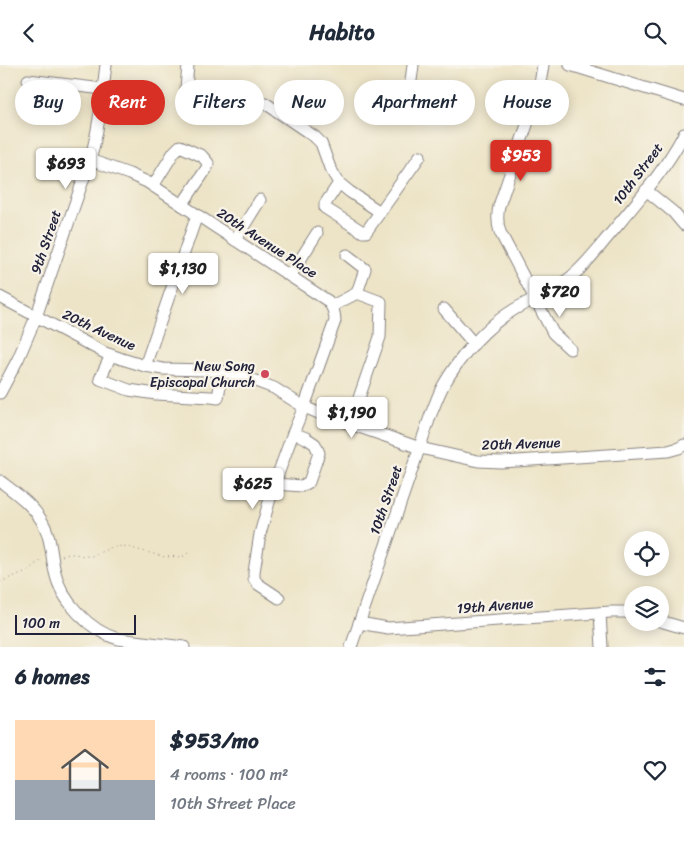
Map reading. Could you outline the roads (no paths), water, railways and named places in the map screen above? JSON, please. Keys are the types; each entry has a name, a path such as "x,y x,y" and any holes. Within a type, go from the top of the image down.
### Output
{"street":[{"name":"9th Street","path":"104,80 106,65"},
{"path":"188,65 186,91 261,102 270,106 318,140 331,172 339,183 380,212"},
{"path":"411,80 413,65"},
{"path":"543,65 539,90 497,214 500,232 535,299 554,333 570,349"},
{"path":"570,65 684,100"},
{"path":"28,79 91,87"},
{"name":"9th Street","path":"0,393 18,359 36,317 90,160 98,125"},
{"name":"10th Street","path":"351,647 432,414 443,387 458,363 490,327 578,271 664,168 684,134"},
{"path":"153,186 174,152 180,146 202,156 208,163 207,168 182,205"},
{"path":"339,183 325,204 325,208 364,233 420,156"},
{"name":"20th Avenue Place","path":"90,160 130,174 153,186 328,301 332,306"},
{"path":"646,190 674,212 684,225"},
{"path":"235,240 260,200"},
{"path":"145,366 197,215"},
{"path":"290,276 317,233"},
{"path":"347,255 365,269 358,293"},
{"path":"279,598 258,585 254,579 260,534 275,484 334,321 335,314 332,306 358,293 382,302 380,337 350,424"},
{"name":"20th Avenue","path":"0,297 36,317 128,361 163,369 207,370 242,376 274,388 304,407 324,415 420,447 478,461 501,462 668,451 684,445"},
{"path":"444,309 474,344"},
{"path":"112,355 100,379 129,390 218,399 222,372"},
{"path":"275,484 302,486 309,482 319,453 315,444 293,433"},
{"path":"0,481 20,496 39,516 50,540 54,572 58,584 64,596 76,611 109,636 118,639 184,647"},
{"name":"19th Avenue","path":"359,623 388,628 624,612"},
{"path":"600,613 602,647"},
{"path":"669,624 684,628"}],"place":[{"name":"New Song Episcopal Church","path":"265,374"}]}
